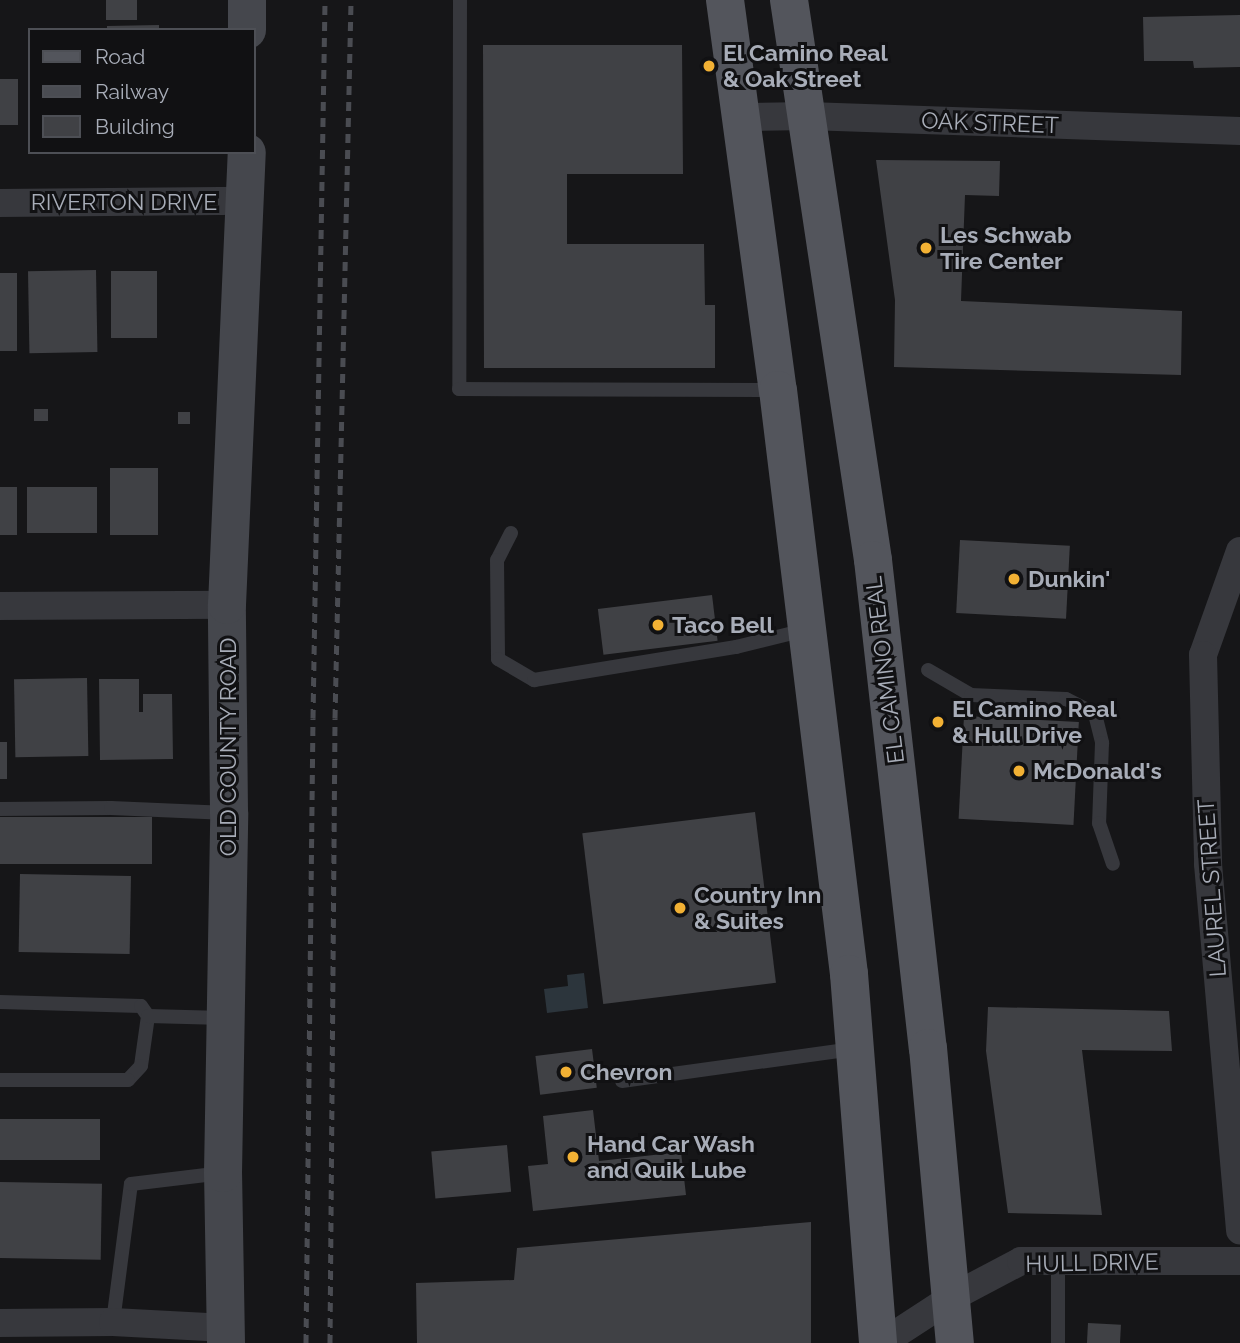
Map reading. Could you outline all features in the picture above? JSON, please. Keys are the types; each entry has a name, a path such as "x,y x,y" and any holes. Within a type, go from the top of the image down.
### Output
{"main road":[{"path":"247,0 247,28"},
{"path":"725,0 778,390 849,974 853,1049 880,1343"},
{"name":"EL CAMINO REAL","path":"789,0 874,574 921,983 955,1343"},
{"name":"OLD COUNTY ROAD","path":"226,1335 223,1173 229,813 228,605 247,154"}],"street":[{"name":"OAK STREET","path":"741,117 807,116 1240,131"},
{"name":"RIVERTON DRIVE","path":"0,203 247,201"},
{"name":"LAUREL STREET","path":"1240,551 1203,654 1208,864 1240,1231"},
{"path":"0,606 228,605"},
{"name":"HULL DRIVE","path":"880,1343 951,1298 1021,1261 1240,1261"},
{"path":"0,1323 113,1322 226,1335"}],"lane":[{"path":"460,0 459,389 778,390"},
{"path":"511,533 497,559 498,659 534,680 736,647 807,630"},
{"path":"928,670 971,695 1066,699 1095,714 1102,743 1099,823 1113,864"},
{"path":"0,808 111,808 229,813"},
{"path":"0,1002 141,1006 148,1016 141,1066 128,1080 0,1080"},
{"path":"148,1016 225,1018"},
{"path":"622,1081 853,1049"},
{"path":"113,1322 131,1184 223,1173"},
{"path":"1058,1261 1058,1343"}],"shaded area":[{"path":"584,973 588,1008 547,1013 544,989 568,986 567,975"}],"building":[{"path":"106,0 137,0 137,20 106,20"},
{"path":"1240,15 1240,67 1194,68 1193,61 1144,61 1143,17"},
{"path":"159,25 159,28 107,28"},
{"path":"483,45 682,45 683,174 567,174 567,244 704,244 705,305 715,305 715,368 484,368"},
{"path":"0,79 18,79 18,125 0,125"},
{"name":"Les Schwab Tire Center","path":"876,160 1000,161 999,196 965,195 961,301 1182,311 1181,375 894,367 895,300"},
{"path":"96,270 97,352 29,353 28,271"},
{"path":"111,271 157,271 157,338 111,338"},
{"path":"0,273 17,273 17,351 0,351"},
{"path":"34,409 48,409 48,421 34,421"},
{"path":"178,412 190,412 190,424 178,424"},
{"path":"110,468 158,468 158,535 110,535"},
{"path":"0,487 17,487 17,535 0,535"},
{"path":"27,487 97,487 97,533 27,533"},
{"name":"Dunkin'","path":"960,540 1070,546 1066,619 956,613"},
{"name":"Taco Bell","path":"712,595 718,641 603,655 598,609"},
{"path":"87,678 88,756 15,757 14,679"},
{"path":"99,679 139,679 139,712 143,712 143,694 172,694 173,759 100,760"},
{"name":"McDonald's","path":"964,716 1079,722 1073,825 959,819"},
{"path":"0,742 7,742 7,779 0,779"},
{"name":"Country Inn & Suites","path":"755,812 776,983 603,1004 582,833"},
{"path":"0,817 152,817 152,864 0,864"},
{"path":"20,874 131,876 130,954 19,952"},
{"path":"988,1007 1169,1011 1172,1051 1082,1050 1102,1215 1008,1213 986,1051"},
{"name":"Chevron","path":"592,1049 597,1088 540,1095 535,1056"},
{"name":"Hand Car Wash and Quik Lube","path":"593,1110 599,1161 681,1152 686,1195 533,1211 528,1166 548,1164 543,1116"},
{"path":"0,1119 100,1119 100,1160 0,1160"},
{"path":"507,1145 511,1192 435,1198 431,1152"},
{"path":"0,1182 102,1184 101,1260 0,1258"},
{"path":"811,1222 811,1343 417,1343 416,1283 514,1280 517,1248"},
{"path":"1088,1323 1121,1325 1120,1343 1087,1343"}],"railway":[{"path":"306,1343 325,0"},
{"path":"330,1343 335,718 351,0"}],"place":[{"name":"El Camino Real & Oak Street","path":"709,66"},
{"name":"Les Schwab Tire Center","path":"926,248"},
{"name":"Dunkin'","path":"1014,579"},
{"name":"Taco Bell","path":"658,625"},
{"name":"El Camino Real & Hull Drive","path":"938,722"},
{"name":"McDonald's","path":"1019,771"},
{"name":"Country Inn & Suites","path":"680,908"},
{"name":"Chevron","path":"566,1072"},
{"name":"Hand Car Wash and Quik Lube","path":"573,1157"}]}
